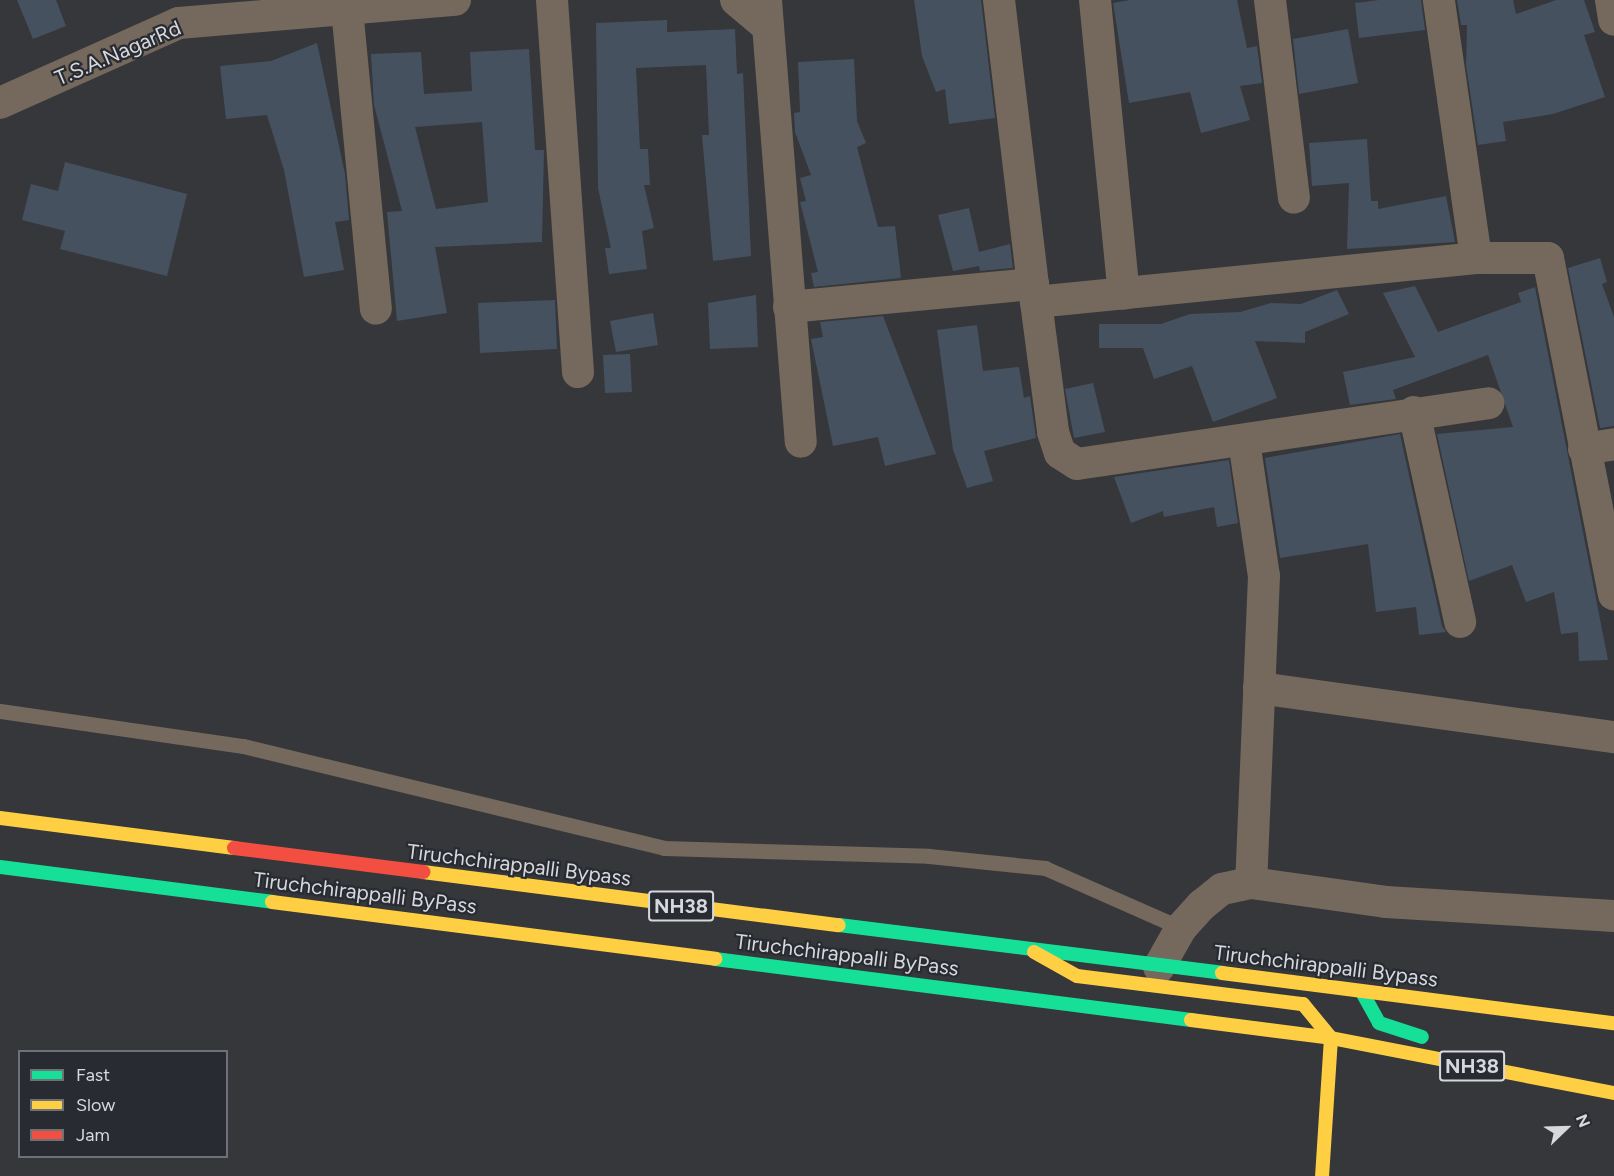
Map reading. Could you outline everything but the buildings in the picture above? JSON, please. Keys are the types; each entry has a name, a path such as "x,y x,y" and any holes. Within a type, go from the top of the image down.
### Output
{"main road":[{"name":"Tiruchchirappalli Bypass","path":"0,818 1034,952 1614,1023"},
{"name":"Tiruchchirappalli ByPass","path":"0,867 1331,1038 1614,1093"},
{"name":"Tiruchchirappalli Bypass","path":"1034,952 1077,976 1303,1004 1331,1038"},
{"path":"1362,992 1375,1018 1388,1029 1433,1039"},
{"path":"1322,1176 1331,1038"}],"street":[{"name":"T.S.A.NagarRd","path":"0,103 179,23 219,10 347,9 455,0"},
{"path":"552,0 578,372"},
{"path":"736,0 767,14 801,442"},
{"path":"999,0 1053,432 1060,453 1077,464 1244,441 1414,412 1489,403"},
{"path":"1095,0 1124,294"},
{"path":"1270,0 1294,198"},
{"path":"1438,0 1476,258"},
{"path":"1611,0 1614,20"},
{"path":"347,9 376,309"},
{"path":"789,307 1035,293 1124,294 1476,258 1548,258 1599,447 1614,595"},
{"path":"1414,412 1460,622"},
{"path":"1244,441 1264,576 1251,883"},
{"path":"1259,688 1614,737"},
{"path":"1159,967 1181,928 1222,889 1251,883 1386,902 1614,916"}],"lane":[{"path":"0,711 243,746 664,848 718,853 808,851 929,856 1045,868 1181,928"}],"traffic: fast":[{"path":"0,867 272,902"},
{"path":"839,925 1222,973"},
{"path":"715,959 1191,1020"},
{"path":"1362,992 1379,1023 1422,1037"}],"traffic: slow":[{"path":"0,818 234,848"},
{"path":"423,872 839,925"},
{"path":"272,902 715,959"},
{"path":"1034,952 1077,976 1303,1004 1331,1038 1322,1176"},
{"path":"1222,973 1614,1023"},
{"path":"1191,1020 1331,1038 1614,1093"}],"traffic: jam":[{"path":"234,848 423,872"}]}
